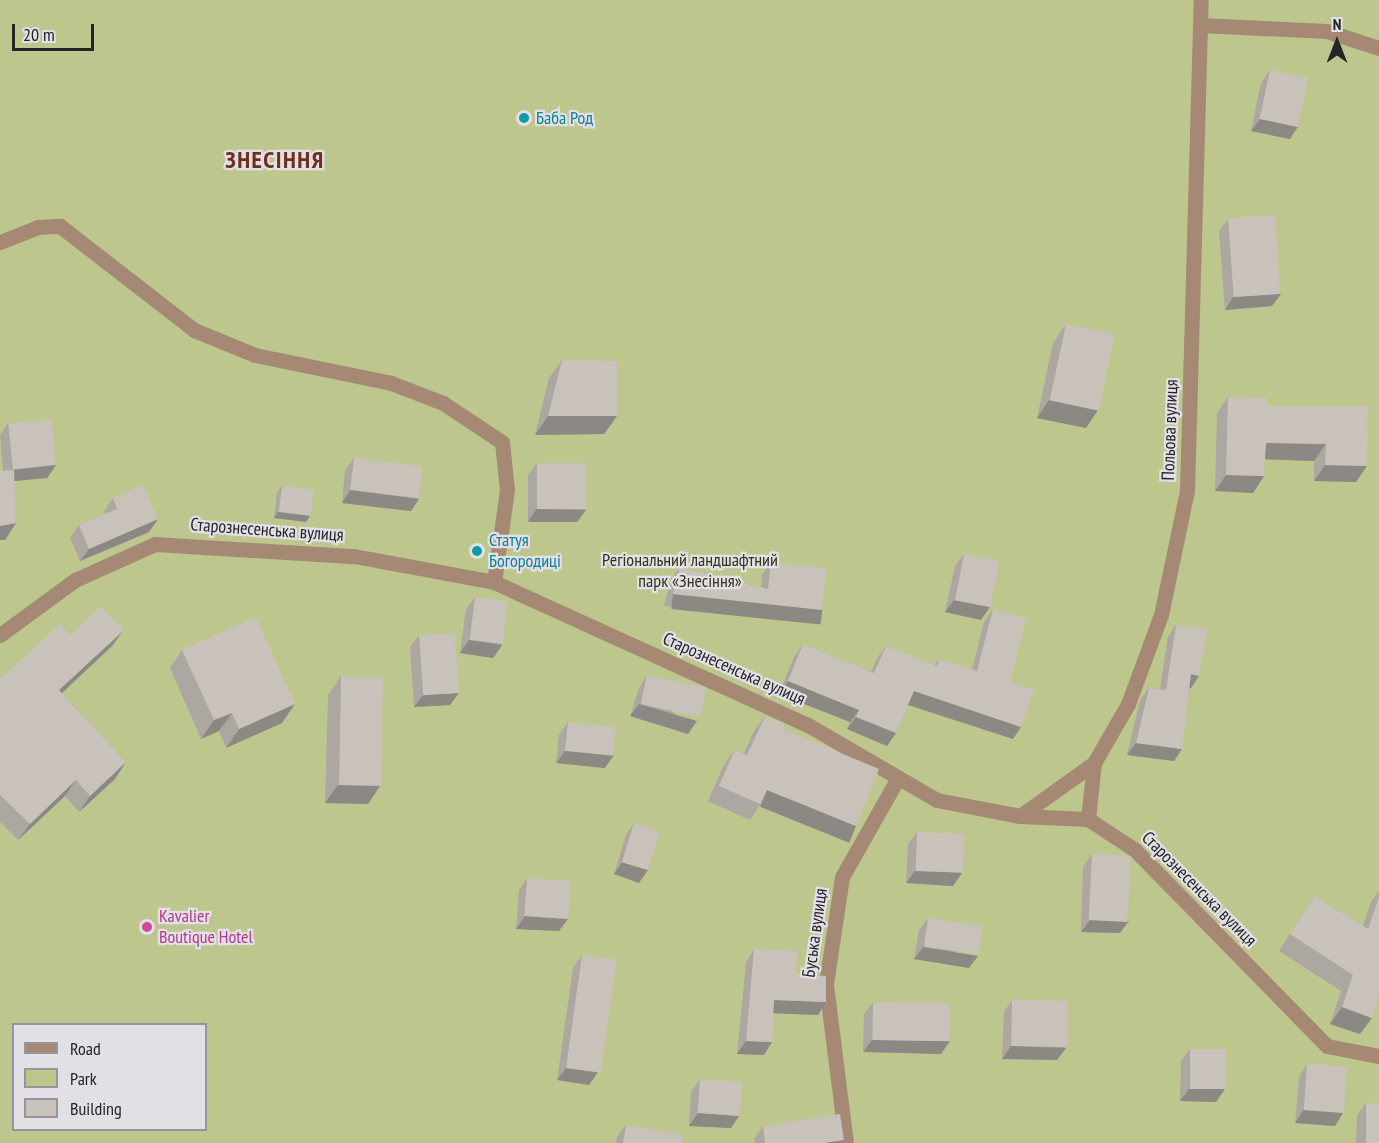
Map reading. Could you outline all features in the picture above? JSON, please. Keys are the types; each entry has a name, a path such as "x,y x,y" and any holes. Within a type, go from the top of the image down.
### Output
{"street":[{"name":"Польова вулиця","path":"1088,819 1094,763 1128,704 1161,615 1187,491 1202,0"},
{"path":"1200,25 1327,31 1379,48"},
{"path":"0,242 38,228 60,226 194,330 255,354 391,383 443,403 502,442 507,490 494,582"},
{"name":"Старознесенська вулиця","path":"0,635 75,580 155,544 354,556 494,582 808,724 937,800 1020,816 1088,819 1136,850 1327,1046 1379,1056"},
{"path":"1020,816 1094,763"},
{"name":"Буська вулиця","path":"846,1143 826,984 842,877 898,778"}],"green space":[{"name":"Регіональний ландшафтний парк «Знесіння»","path":"0,0 1379,0 1379,1143 0,1143"}],"building":[{"path":"1270,70 1308,78 1298,127 1260,119"},
{"path":"1275,215 1281,294 1234,297 1228,218"},
{"path":"1066,324 1115,334 1099,411 1050,400"},
{"path":"562,360 617,361 617,416 548,416"},
{"path":"1228,397 1267,398 1267,406 1368,406 1367,466 1325,465 1326,444 1266,443 1264,476 1226,475"},
{"path":"51,419 56,465 13,469 8,423"},
{"path":"354,458 422,466 419,498 350,490"},
{"path":"537,463 586,463 586,509 537,509"},
{"path":"14,470 16,523 0,526 0,471"},
{"path":"143,485 158,519 89,549 79,525 117,509 113,498"},
{"path":"282,486 314,490 311,516 279,512"},
{"path":"964,554 999,561 990,607 955,600"},
{"path":"771,562 826,568 822,610 673,594 680,567 768,589"},
{"path":"475,597 508,601 503,644 470,640"},
{"path":"101,606 124,630 59,690 126,762 90,796 76,780 30,824 0,795 0,679 60,624 70,635"},
{"path":"993,609 1026,618 1010,682 1034,690 1021,727 914,691 896,733 856,717 859,710 788,681 803,644 874,673 886,646 937,666 939,659 977,671"},
{"path":"256,617 295,704 239,729 232,713 214,720 182,650"},
{"path":"1176,625 1207,629 1199,676 1191,674 1182,749 1136,743 1149,688 1166,690"},
{"path":"455,633 459,693 423,695 419,636"},
{"path":"647,675 707,688 700,717 641,704"},
{"path":"341,676 383,677 381,786 339,785"},
{"path":"765,716 785,724 783,729 879,769 856,826 767,790 760,804 719,786 735,749 747,755"},
{"path":"568,722 616,727 613,756 565,751"},
{"path":"634,823 660,831 648,870 622,862"},
{"path":"917,832 964,834 963,873 916,871"},
{"path":"1092,854 1131,856 1127,922 1089,920"},
{"path":"527,878 571,881 568,919 524,916"},
{"path":"1315,896 1368,929 1379,897 1379,996 1372,1018 1342,1007 1353,975 1290,934"},
{"path":"928,918 982,926 978,954 924,947"},
{"path":"754,949 797,951 796,975 826,976 826,1002 774,1000 772,1042 746,1041"},
{"path":"582,955 617,960 601,1073 566,1068"},
{"path":"1012,1000 1068,1001 1067,1047 1011,1046"},
{"path":"873,1002 950,1003 949,1041 872,1040"},
{"path":"1190,1049 1226,1049 1226,1089 1190,1089"},
{"path":"1307,1064 1347,1067 1344,1113 1304,1110"},
{"path":"700,1079 742,1082 740,1116 698,1113"},
{"path":"1366,1103 1379,1103 1379,1143 1366,1143"},
{"path":"840,1114 844,1140 823,1143 765,1143 763,1126"},
{"path":"626,1125 684,1135 682,1143 623,1143"}],"place":[{"name":"Баба Род","path":"524,118"},
{"name":"Статуя Богородиці","path":"477,551"},
{"name":"Kavalier Boutique Hotel","path":"147,927"}],"district":[{"name":"ЗНЕСІННЯ","path":"275,160"}]}
